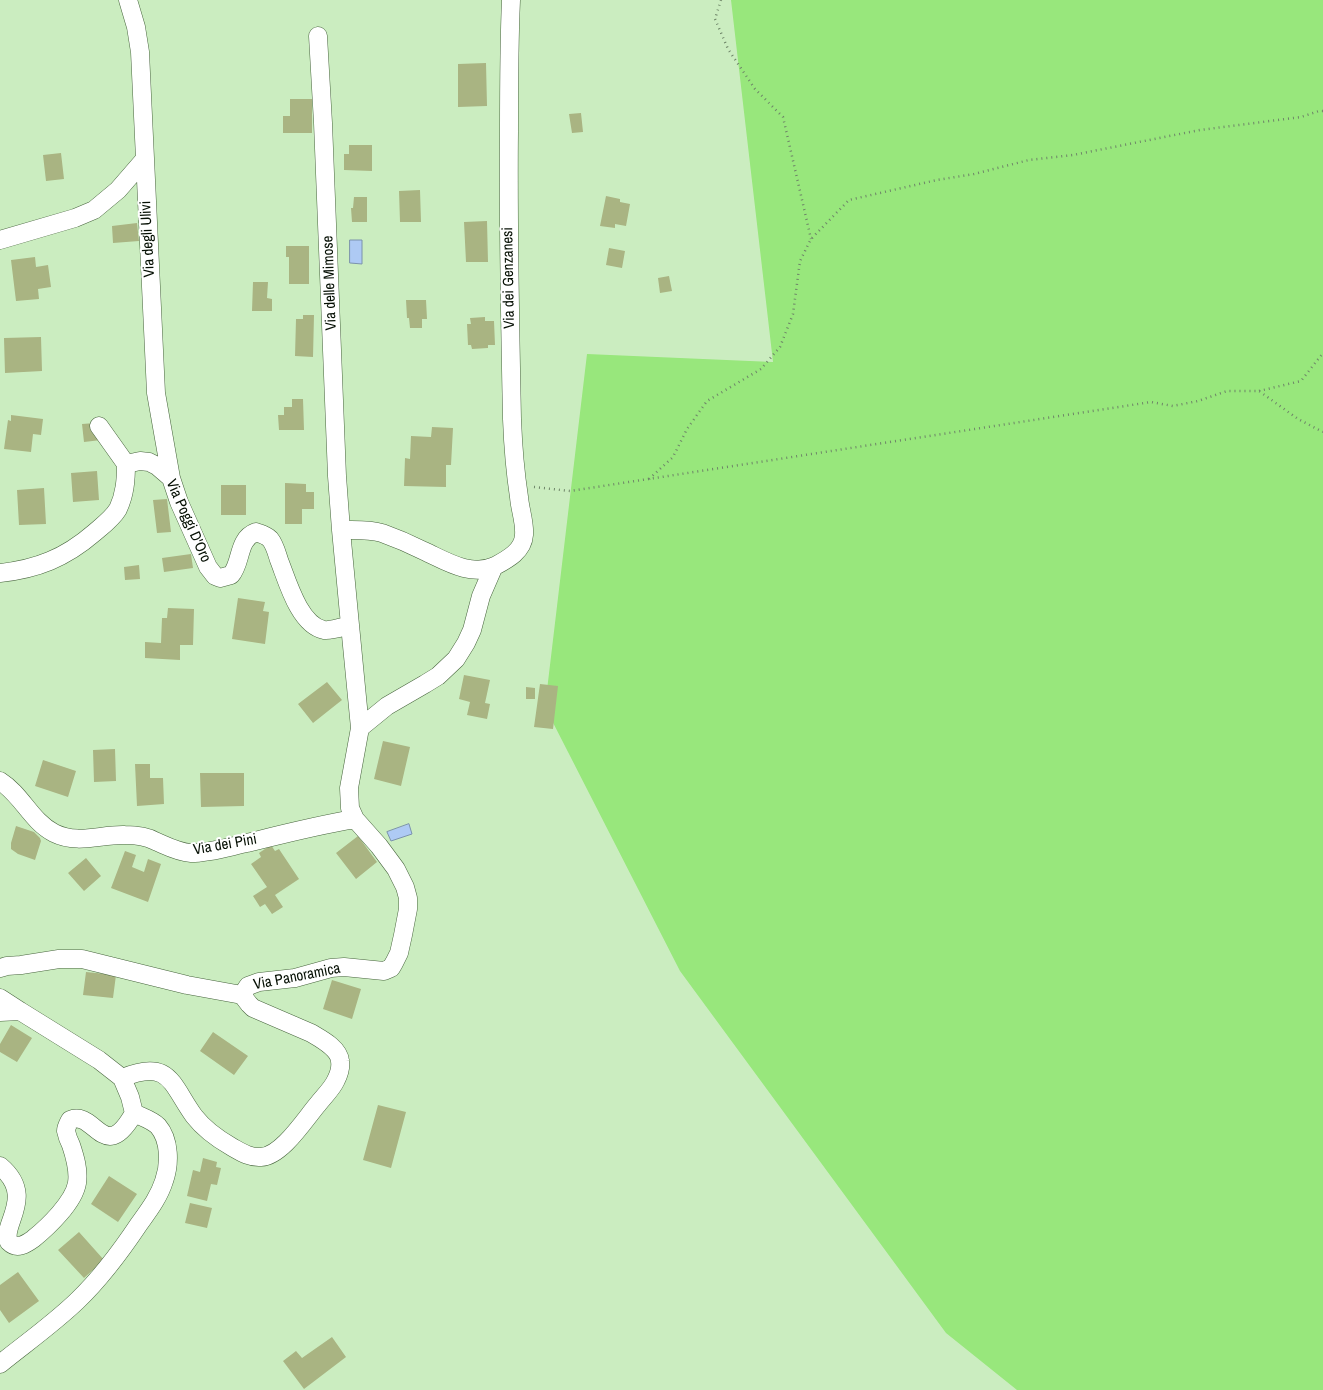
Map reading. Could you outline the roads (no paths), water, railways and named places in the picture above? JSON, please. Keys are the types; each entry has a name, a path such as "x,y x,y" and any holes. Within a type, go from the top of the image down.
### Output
{"street":[{"name":"Via degli Ulivi","path":"128,0 139,44 156,393 171,478"},
{"name":"Via dei Genzanesi","path":"494,566 516,553 521,546 524,536 517,485 513,430 508,252 511,0"},
{"name":"Via delle Mimose","path":"318,36 341,530"},
{"path":"0,240 75,218 94,210 118,190 144,160"},
{"path":"0,573 28,569 51,561 79,545 105,524 118,508 126,483 126,464 99,426"},
{"name":"Via Poggi D'Oro","path":"126,464 140,461 149,462 171,478 179,502 206,562 215,576 220,578 230,575 236,566 241,548 247,538 256,532 272,542 297,604 313,625 323,630 350,625"},
{"path":"350,625 341,530 366,530 381,533 459,567 476,570 494,566"},
{"path":"360,728 386,706 438,676 456,659 472,630 480,596 494,566"},
{"name":"Via Panoramica","path":"0,968 59,959 82,959 187,985 242,996 248,986 259,982 295,978 335,967 384,971 391,968 399,953 409,902 402,880 379,846 355,819 349,802 349,788 360,728 350,625"},
{"name":"Via dei Pini","path":"0,781 16,794 41,825 60,836 83,839 121,834 136,835 185,852 207,851 355,819"},
{"path":"122,1078 149,1070 158,1072 172,1082 199,1122 223,1142 245,1154 255,1157 267,1156 278,1150 301,1126 331,1088 339,1073 339,1056 320,1038 258,1010 242,996"},
{"path":"0,998 93,1056 122,1078 134,1113 125,1128 115,1136 102,1134 79,1119 70,1120 66,1130 76,1164 77,1177 75,1189 66,1204 49,1224 22,1246 13,1245 6,1237 6,1229 15,1202 16,1192 12,1180 0,1166"},
{"path":"0,1012 20,1011"},
{"path":"0,1364 60,1316 86,1292 116,1256 156,1200 166,1174 168,1160 166,1143 158,1126 134,1113"}],"water":[{"path":"350,240 362,240 362,264 350,263"},
{"path":"409,824 412,834 391,841 387,832"}]}
